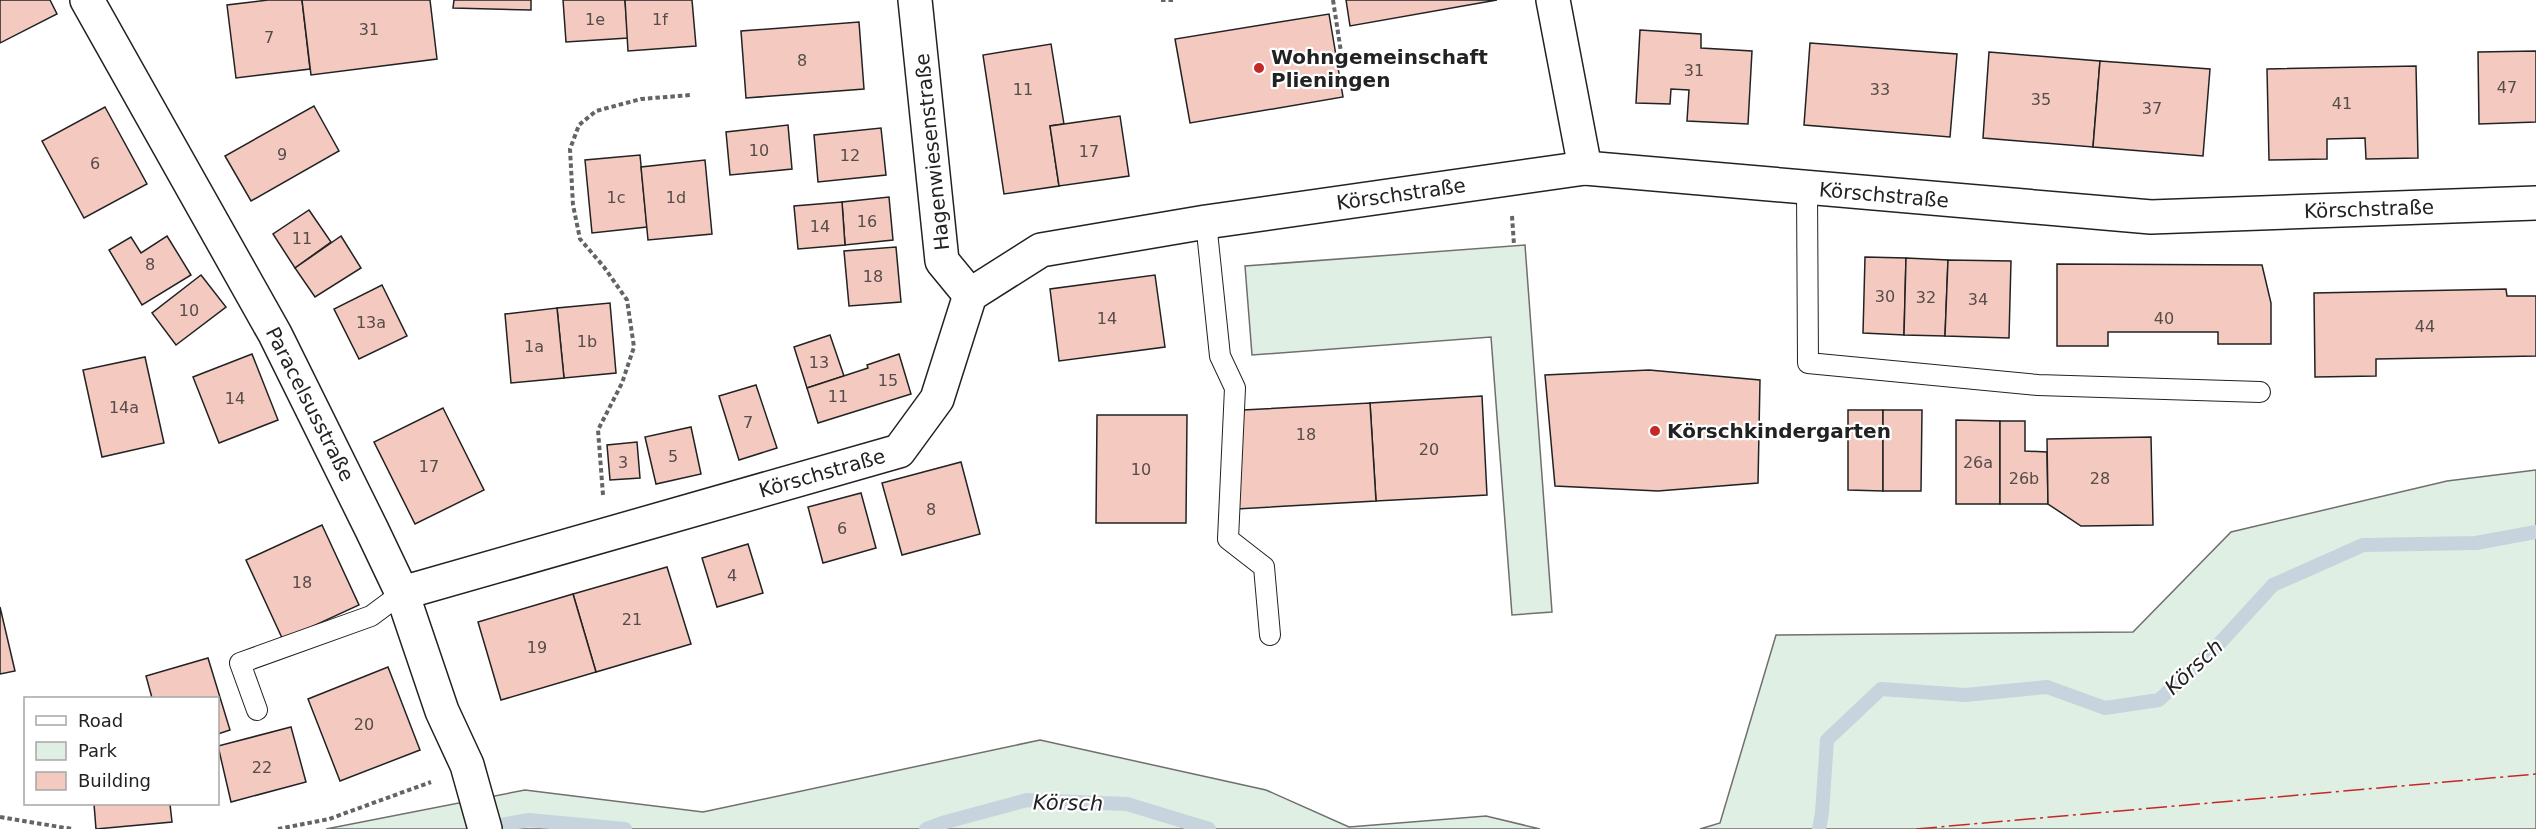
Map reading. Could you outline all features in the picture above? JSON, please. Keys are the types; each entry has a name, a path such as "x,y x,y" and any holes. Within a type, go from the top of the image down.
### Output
{"street":[{"name":"Paracelsusstraße","path":"87,0 275,334 402,593 442,711 467,765 485,829"},
{"name":"Hagenwiesenstraße","path":"915,0 942,261 970,295"},
{"path":"1553,0 1586,168"},
{"name":"Körschstraße","path":"402,593 899,451 937,399 970,295 1041,250 1206,222 1586,168 2151,217 2536,203"}],"lane":[{"path":"1807,188 1808,363 2037,385 2260,392"},
{"path":"1206,222 1220,356 1235,388 1228,539 1264,567 1270,634"},
{"path":"257,710 240,663 371,616 402,593"}],"path":[{"path":"1161,0 1176,0"},
{"path":"1333,0 1343,65"},
{"path":"606,535 598,430 622,383 634,347 627,300 580,238 573,205 570,149 579,125 596,111 641,99 691,94"},
{"path":"278,829 329,819 427,783 467,765"},
{"path":"0,817 72,829"}],"green space":[{"path":"1525,245 1552,612 1512,615 1491,337 1252,355 1245,266"},
{"path":"2536,470 2536,829 1700,829 1720,823 1776,635 2133,632 2231,532 2447,481"},
{"path":"1040,740 1266,790 1349,827 1486,816 1540,829 326,829 525,790 703,812"}],"building":[{"path":"0,0 50,0 57,14 0,43"},
{"path":"268,0 302,0 310,69 236,78 227,5"},
{"path":"302,0 430,0 437,59 311,75"},
{"path":"454,0 531,0 531,10 453,8"},
{"path":"563,0 625,0 628,38 566,42"},
{"path":"625,0 692,0 696,46 628,51"},
{"name":"Wohngemeinschaft Plieningen","path":"1346,0 1497,0 1350,26"},
{"name":"Wohngemeinschaft Plieningen","path":"1329,14 1343,97 1190,123 1175,39"},
{"path":"859,22 864,89 746,98 741,31"},
{"path":"1640,30 1701,34 1701,48 1752,51 1748,124 1687,121 1689,90 1671,89 1670,104 1636,103"},
{"path":"1810,43 1957,54 1950,137 1804,125"},
{"path":"1051,44 1064,124 1050,126 1059,186 1004,194 983,55"},
{"path":"2536,51 2536,122 2479,124 2478,52"},
{"path":"1989,52 2100,61 2093,147 1983,138"},
{"path":"2100,61 2210,69 2203,156 2093,147"},
{"path":"2416,66 2418,158 2366,159 2365,138 2327,139 2327,159 2269,160 2267,69"},
{"path":"314,106 339,151 251,201 225,156"},
{"path":"105,107 147,184 84,218 42,141"},
{"path":"1120,116 1129,176 1059,186 1050,126"},
{"path":"788,125 792,169 730,175 726,132"},
{"path":"881,128 886,175 818,182 814,135"},
{"path":"640,155 647,227 592,233 585,160"},
{"path":"705,160 712,234 648,240 641,167"},
{"path":"889,197 893,240 845,245 842,202"},
{"path":"842,202 845,245 798,249 794,206"},
{"path":"309,210 331,242 295,268 273,234"},
{"path":"167,236 191,275 142,305 109,250 131,237 141,253"},
{"path":"341,236 361,268 315,297 295,268"},
{"path":"896,247 901,302 849,306 844,251"},
{"path":"1865,257 1906,258 1904,335 1863,333"},
{"path":"1906,258 1948,260 1945,336 1904,335"},
{"path":"1948,260 2011,261 2009,338 1945,336"},
{"path":"2057,264 2262,265 2271,303 2271,344 2218,344 2218,332 2108,332 2108,346 2057,346"},
{"path":"201,275 226,307 176,345 152,313"},
{"path":"1155,275 1165,347 1059,361 1050,289"},
{"path":"382,285 407,336 359,359 334,309"},
{"path":"2506,289 2507,296 2536,296 2536,356 2376,359 2376,376 2315,377 2314,293"},
{"path":"610,303 616,373 564,378 557,308"},
{"path":"557,308 564,378 511,383 505,314"},
{"path":"830,335 844,376 807,388 794,347"},
{"path":"252,354 278,420 219,443 193,377"},
{"path":"899,354 911,394 818,423 807,388 868,368 867,365"},
{"path":"145,357 164,443 102,457 83,370"},
{"name":"Körschkindergarten","path":"1649,370 1760,380 1758,483 1658,491 1555,486 1545,375"},
{"path":"756,385 777,448 739,460 719,396"},
{"path":"1482,396 1487,495 1376,501 1370,403"},
{"path":"1370,403 1376,501 1237,509 1243,410"},
{"path":"443,408 484,490 415,524 374,442"},
{"path":"1848,410 1883,410 1883,491 1848,490"},
{"path":"1883,410 1922,410 1921,491 1883,491"},
{"path":"1097,415 1187,415 1186,523 1096,523"},
{"path":"1956,420 2000,421 2000,504 1956,504"},
{"path":"2000,421 2025,421 2025,451 2047,452 2048,504 2000,504"},
{"path":"691,427 701,474 656,484 645,437"},
{"path":"2151,437 2153,525 2081,526 2048,504 2047,439"},
{"path":"637,442 640,478 610,480 607,445"},
{"path":"961,462 980,534 902,555 882,483"},
{"path":"861,493 876,548 823,563 808,507"},
{"path":"322,525 359,605 283,640 246,560"},
{"path":"748,544 763,593 717,607 702,558"},
{"path":"667,567 691,644 596,672 573,594"},
{"path":"573,594 596,672 501,700 478,622"},
{"path":"0,607 15,671 0,674"},
{"path":"208,658 230,730 219,734 219,697 152,697 146,676"},
{"path":"388,667 420,750 340,781 308,699"},
{"path":"291,727 306,782 231,802 219,746"},
{"path":"94,805 170,805 172,822 96,829"}],"waterway":[{"name":"Körsch","path":"1819,829 1827,740 1881,689 1965,695 2047,687 2105,708 2159,700 2218,645 2273,585 2363,545 2476,543 2536,532"},
{"name":"Körsch","path":"926,829 1027,800 1127,804 1209,829"},
{"name":"Körsch","path":"484,828 529,820 625,829"}],"power":[{"path":"1916,829 2536,774"}],"place":[{"name":"Wohngemeinschaft Plieningen","path":"1259,68"},
{"name":"Körschkindergarten","path":"1655,431"}]}
